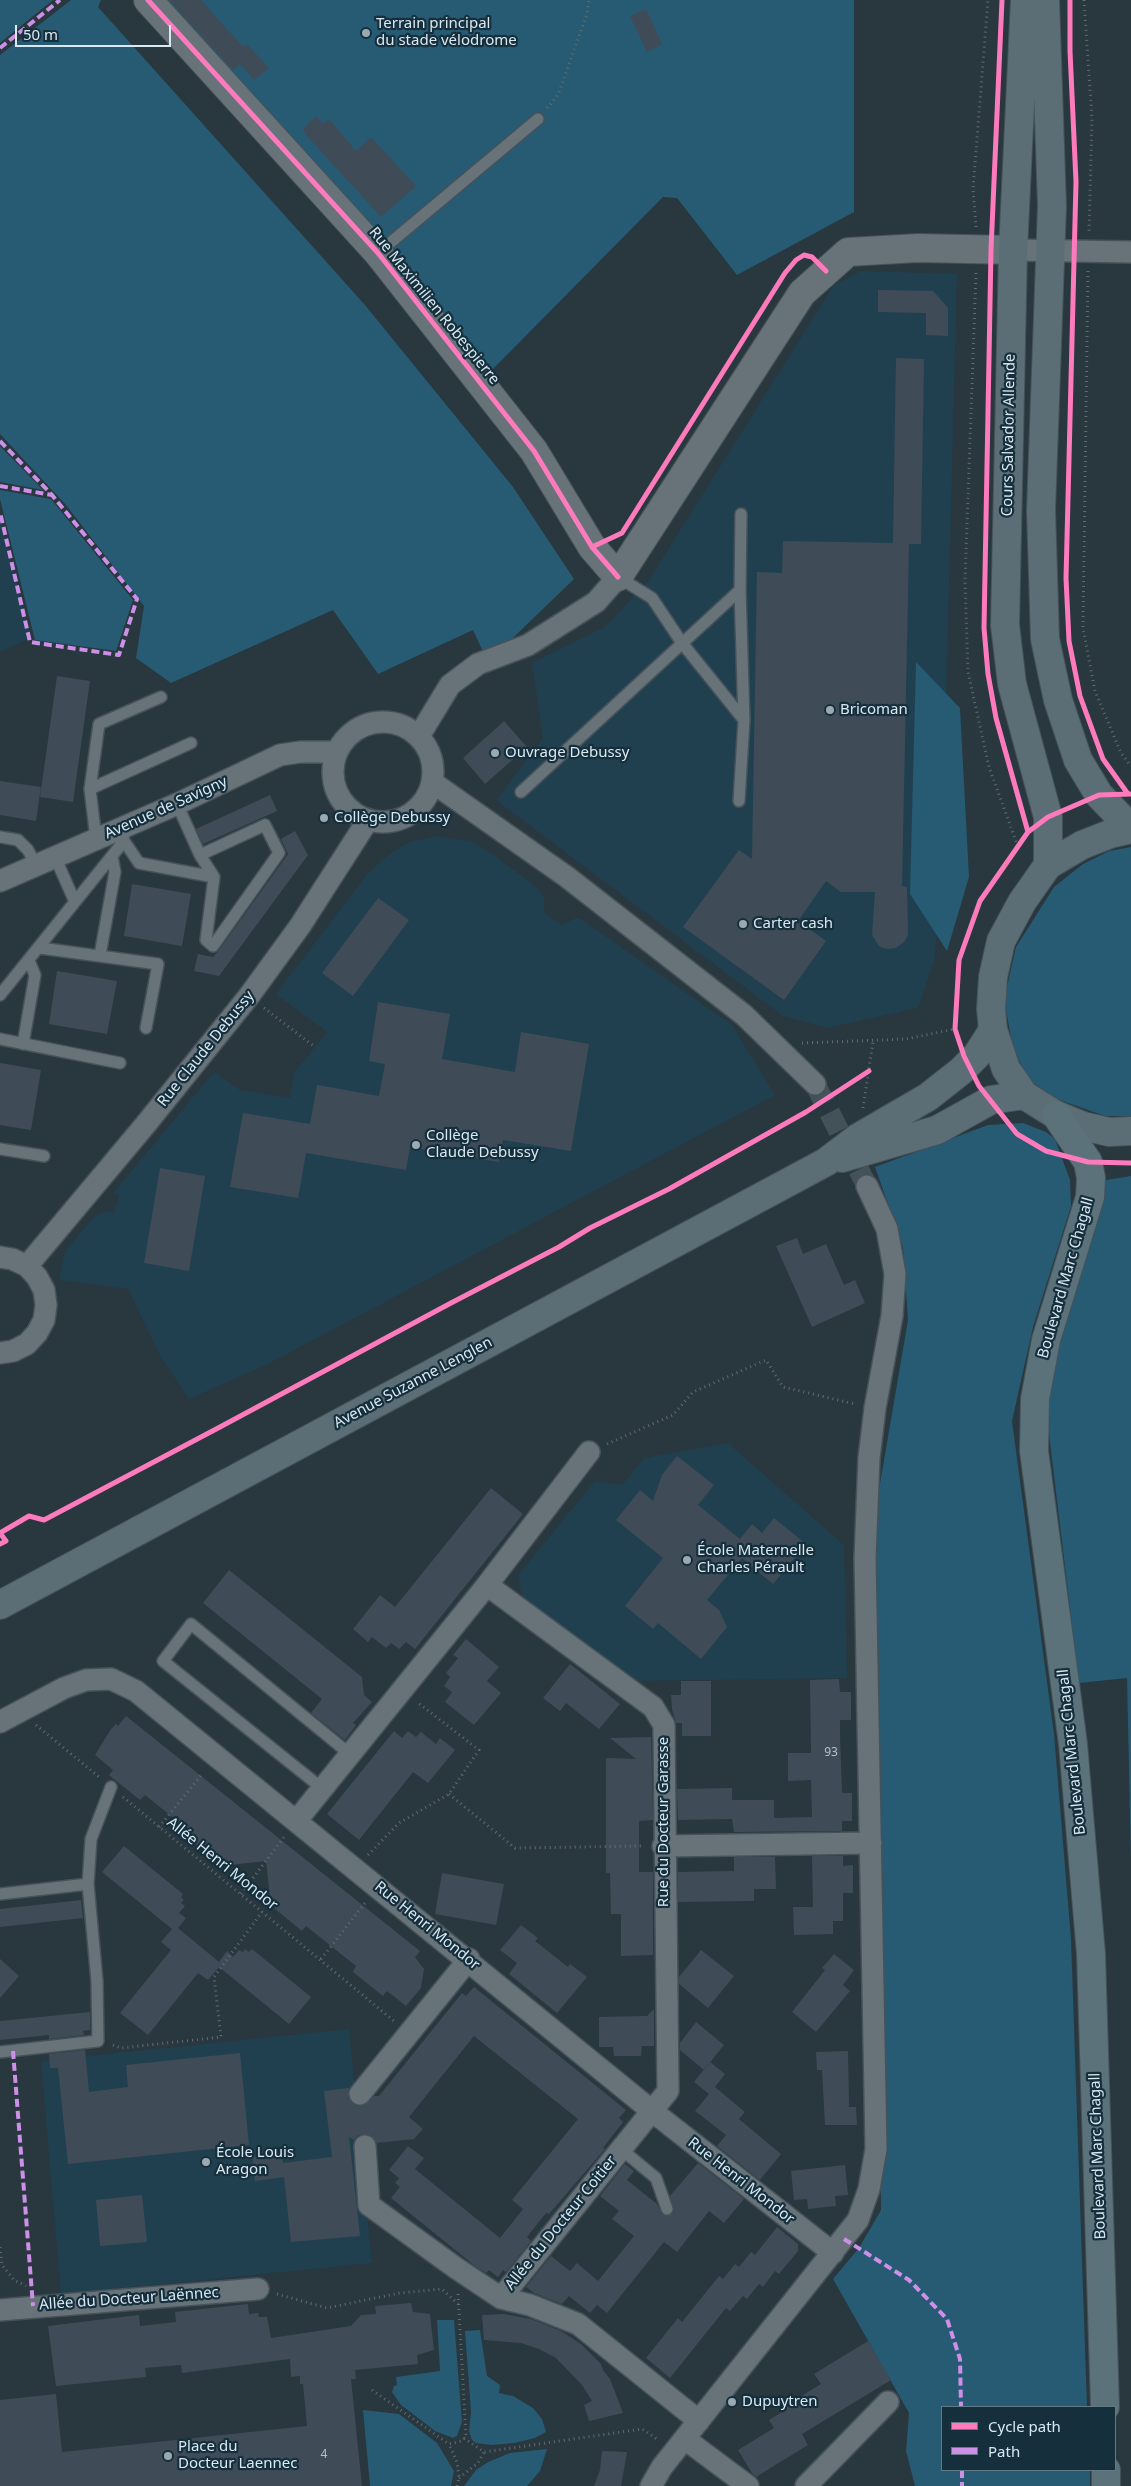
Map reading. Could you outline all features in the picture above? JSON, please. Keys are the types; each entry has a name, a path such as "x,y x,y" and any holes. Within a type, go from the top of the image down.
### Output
{"highway":[{"name":"Boulevard Marc Chagall","path":"1056,1115 1088,1162 1091,1178 1090,1197 1046,1340 1035,1399 1034,1451 1070,1724 1091,1954 1104,2406"},
{"path":"1106,2471 1106,2486"}],"main road":[{"name":"Cours Salvador Allende","path":"1025,0 1013,250 1005,625 1012,684 1048,817 1048,865"},
{"path":"1045,0 1052,206 1041,510 1045,639 1058,700 1078,760 1099,795 1131,828 1082,845 1048,865 1022,902 1001,941 993,977 991,1009 993,1030 1006,1069 1024,1095 1056,1115 1083,1126 1109,1132 1131,1130"},
{"name":"Avenue Suzanne Lenglen","path":"0,1605 826,1162 859,1137 928,1096 968,1064 993,1030"},
{"name":"Avenue Suzanne Lenglen","path":"826,1162 937,1130 982,1104 1024,1095"}],"street":[{"name":"Rue Maximilien Robespierre","path":"148,0 378,253 534,451 592,547 618,577"},
{"path":"419,736 450,685 478,664 528,645 596,602 618,577 802,292 848,252 918,248 1131,252"},
{"path":"373,722 389,722 405,726 419,736 428,750 433,765 432,782 426,798 415,810 401,819 384,822 368,820 353,813 341,801 333,777 336,752 345,738 357,728 373,722"},
{"name":"Avenue de Savigny","path":"0,881 96,839 123,834 177,804 280,756 300,752 336,752"},
{"path":"432,782 568,877 744,1015 815,1084"},
{"name":"Rue Claude Debussy","path":"27,1266 146,1124 249,996 300,926 368,820"},
{"path":"651,2486 662,2467 858,2220 869,2189 876,2149 865,1558 869,1458 875,1408 892,1316 895,1274 887,1229 867,1186"},
{"path":"0,1258 12,1259 27,1266 37,1277 44,1290 46,1305 44,1320 37,1333 27,1344 13,1351 0,1353"},
{"path":"297,1820 403,1691 589,1452"},
{"name":"Rue du Docteur Garasse","path":"487,1585 653,1707 664,1725 663,1846 668,2091 652,2110"},
{"name":"Rue Henri Mondor","path":"0,1722 64,1688 86,1680 111,1679 136,1691 469,1959 652,2110 833,2253"},
{"path":"663,1846 871,1843"},
{"path":"360,2094 469,1959"},
{"name":"Allée du Docteur Coitier","path":"501,2298 652,2110"},
{"path":"365,2146 369,2205 501,2298 530,2305 578,2324 699,2422"},
{"name":"Allée du Docteur Laënnec","path":"0,2310 258,2290"},
{"path":"806,2486 888,2402"},
{"path":"685,2438 748,2486"}],"lane":[{"path":"378,253 538,119"},
{"path":"739,801 744,720 740,590 741,514"},
{"path":"618,577 652,598 682,643 744,720"},
{"path":"520,792 740,590"},
{"path":"96,839 90,788 99,724 161,697"},
{"path":"90,788 191,743"},
{"path":"177,804 200,855 214,877 206,940 213,946 279,853 265,825 200,855"},
{"path":"0,995 40,948 112,856 123,834"},
{"path":"123,834 139,863 214,877"},
{"path":"0,837 18,840 28,850 45,861 75,902"},
{"path":"100,955 115,872 112,856"},
{"path":"40,948 158,964 146,1028"},
{"path":"23,1044 35,975 29,961"},
{"path":"0,1040 120,1063"},
{"path":"0,1149 44,1156"},
{"path":"323,1789 163,1661 192,1624 351,1755"},
{"path":"0,2052 98,2041 97,1981 88,1884 91,1839 111,1787"},
{"path":"0,1894 88,1884"},
{"name":"Allée du Docteur Coitier","path":"621,2149 656,2178 667,2209"}],"path":[{"path":"538,119 558,95 587,14 589,0"},
{"path":"988,0 973,189 977,249 965,580 968,672 989,767 1018,847"},
{"path":"1084,0 1092,119 1083,628 1095,690 1121,753 1131,766"},
{"path":"1013,855 1028,832 1048,817"},
{"path":"249,996 315,1047"},
{"path":"955,1021 955,1029 968,1064"},
{"path":"801,1043 873,1042 906,1039 955,1029"},
{"path":"861,1076 869,1071 873,1042"},
{"path":"589,1452 673,1415 693,1392 766,1360 783,1387 875,1408"},
{"path":"355,1868 399,1823 449,1794 479,1750 403,1691"},
{"path":"159,1827 216,1757"},
{"path":"449,1794 515,1848 663,1846"},
{"path":"241,1894 297,1820"},
{"path":"321,1959 378,1887"},
{"path":"98,2041 121,2048 221,2037 214,1978 262,1912"},
{"path":"0,2247 2,2265 14,2280 32,2288"},
{"path":"449,2444 466,2436 466,2404 456,2268"},
{"path":"258,2290 327,2308 400,2293 442,2289 458,2305"},
{"path":"372,2390 449,2444 457,2462 460,2478"},
{"path":"464,2438 484,2452 642,2429 662,2442"},
{"path":"457,2486 460,2478 478,2462 484,2452"}],"shaded area":[{"path":"0,0 53,0 0,43"},
{"path":"71,0 101,0 98,7 365,305 513,487 574,579 488,662 473,630 378,674 333,610 171,683 136,658 144,606 66,505 0,434 0,55"},
{"path":"166,0 854,0 854,212 737,275 677,198 663,197 490,372 396,257"},
{"path":"861,271 957,274 941,892 934,961 918,1008 827,1028 783,1016 496,800 543,738 532,663 605,627 649,580 834,285"},
{"path":"0,446 43,490 0,482"},
{"path":"0,490 51,499 133,600 116,651 35,640 0,499"},
{"path":"0,519 31,638 0,652"},
{"path":"916,662 960,708 969,877 947,951 910,894"},
{"name":"Collège Claude Debussy","path":"438,836 473,842 492,854 538,888 544,899 544,912 561,925 576,918 581,919 732,1025 775,1095 268,1364 189,1399 161,1357 128,1289 59,1280 63,1257 68,1248 95,1216 104,1212 114,1212 119,1195 113,1193 214,1072 240,1090 290,1098 294,1073 327,1032 276,994 369,872 391,853 409,842"},
{"path":"1131,847 1131,1116 1105,1116 1054,1098 1028,1079 1013,1048 1004,1000 1016,947 1054,887 1083,864 1109,851"},
{"path":"1023,1123 1046,1132 1055,1139 1070,1180 1071,1206 1033,1327 1012,1421 1054,1734 1071,1939 1087,2406 941,2406 941,2471 1090,2471 1090,2486 915,2486 906,2451 909,2413 833,2279 859,2248 881,2210 876,1507 908,1320 903,1247 875,1167 988,1125"},
{"path":"1131,1176 1131,1863 1127,1678 1079,1683 1046,1409 1060,1336 1095,1227 1106,1180"},
{"name":"École Maternelle Charles Pérault","path":"728,1443 844,1545 847,1678 630,1681 522,1596 518,1575 595,1481 622,1485 644,1458"},
{"name":"École Louis Aragon","path":"349,2029 372,2263 61,2294 41,2061"},
{"path":"437,2320 454,2320 462,2422 457,2436 453,2438 435,2431 401,2405 392,2392 394,2386 397,2385 396,2377 440,2371"},
{"path":"480,2330 487,2376 500,2385 499,2393 513,2396 533,2408 542,2419 546,2432 535,2438 514,2443 492,2445 476,2443 472,2440 469,2431 471,2412 465,2331"},
{"path":"363,2410 399,2414 437,2443 454,2471 451,2486 370,2486"},
{"path":"547,2449 540,2471 527,2486 464,2486 476,2470 488,2462 510,2453"}],"building":[{"path":"169,0 201,0 243,47 247,44 269,68 254,80 240,64 233,70"},
{"path":"646,9 662,44 647,52 630,16"},
{"path":"316,116 323,124 329,119 356,151 371,137 416,186 381,217 308,137 303,129"},
{"path":"878,290 933,291 948,308 948,336 926,335 926,313 878,312"},
{"name":"Bricoman","path":"896,358 924,359 921,544 909,544 902,886 907,887 908,935 904,942 896,948 886,949 879,946 872,935 875,892 841,892 826,881 798,921 826,941 784,1000 683,927 739,850 752,859 757,572 782,573 783,541 893,543"},
{"path":"57,676 90,681 73,802 40,797"},
{"name":"Ouvrage Debussy","path":"504,721 527,747 485,784 463,758"},
{"path":"0,781 41,787 36,821 0,815"},
{"path":"270,795 277,811 203,844 196,829"},
{"path":"295,831 308,855 219,976 194,971 198,954 213,957 219,950 288,854 281,839"},
{"path":"132,884 191,894 182,946 124,936"},
{"path":"378,898 409,920 353,996 322,973"},
{"path":"57,971 117,981 107,1034 49,1024"},
{"path":"378,1002 450,1014 442,1059 515,1072 521,1032 589,1044 571,1151 503,1140 499,1162 410,1147 406,1170 306,1153 298,1198 230,1187 243,1113 310,1124 317,1085 379,1096 385,1064 369,1061"},
{"path":"0,1063 41,1070 31,1130 0,1125"},
{"path":"160,1168 205,1176 189,1271 144,1263"},
{"path":"797,1238 803,1254 826,1244 844,1285 855,1280 865,1303 812,1327 776,1246"},
{"path":"677,1456 714,1485 698,1505 740,1539 752,1524 762,1533 774,1518 806,1544 773,1584 742,1558 707,1600 719,1610 727,1627 701,1659 658,1623 653,1629 625,1606 663,1558 616,1520 640,1490 653,1501 662,1475"},
{"path":"491,1488 523,1514 415,1649 406,1642 399,1649 391,1643 386,1648 372,1637 368,1642 353,1629 380,1595 395,1607"},
{"path":"229,1570 362,1677 364,1695 372,1702 353,1723 356,1725 345,1740 311,1713 322,1699 203,1603"},
{"path":"466,1639 499,1667 487,1681 501,1693 474,1725 445,1702 452,1692 444,1686 450,1677 446,1673 458,1658 453,1655"},
{"path":"570,1664 620,1704 599,1729 566,1703 560,1711 543,1698"},
{"path":"839,1679 840,1692 851,1692 851,1720 840,1720 840,1734 842,1793 852,1793 852,1821 842,1821 842,1831 734,1832 732,1819 678,1820 677,1789 732,1788 732,1800 774,1800 774,1818 812,1817 811,1780 788,1781 788,1753 811,1753 810,1680"},
{"path":"681,1681 711,1681 711,1736 682,1736 682,1723 676,1723 671,1695 681,1695"},
{"path":"126,1716 420,1951 415,1957 424,1969 421,1988 406,2006 387,1991 383,1996 353,1972 356,1966 306,1926 302,1931 275,1909 274,1900 270,1897 266,1861 230,1865 226,1861 216,1862 191,1840 194,1836 176,1820 145,1795 140,1800 109,1775 113,1770 95,1755 111,1729 116,1724 118,1726"},
{"path":"394,1731 402,1738 408,1731 416,1737 421,1732 436,1744 440,1738 455,1750 428,1783 413,1772 359,1840 327,1814"},
{"path":"651,1737 653,1820 639,1821 639,1872 653,1872 653,1955 621,1956 621,1914 611,1914 610,1873 606,1873 606,1758 636,1759 610,1738"},
{"path":"124,1846 183,1894 181,1897 184,1900 181,1903 185,1906 179,1913 186,1918 178,1928 219,1962 227,1951 233,1957 239,1950 243,1952 245,1949 249,1952 252,1949 311,1997 289,2024 219,1967 208,1980 198,1973 148,2035 120,2013 171,1950 161,1942 172,1929 102,1872"},
{"path":"812,1856 843,1856 843,1866 853,1865 853,1893 843,1893 843,1921 833,1921 833,1934 794,1935 793,1907 813,1907"},
{"path":"734,1857 775,1857 776,1889 754,1889 754,1901 678,1902 678,1872 734,1871"},
{"path":"442,1873 504,1884 496,1925 435,1914"},
{"path":"81,1900 83,1918 0,1927 0,1909"},
{"path":"521,1925 538,1938 535,1941 568,1967 570,1964 587,1977 557,2013 509,1974 517,1963 500,1950"},
{"path":"701,1950 734,1976 708,2008 679,1984 679,1977"},
{"path":"834,1954 854,1970 843,1985 850,1991 816,2032 792,2012 825,1970 822,1968"},
{"path":"0,1959 19,1976 0,1998"},
{"path":"474,1987 626,2110 619,2118 623,2122 603,2148 605,2149 549,2214 546,2213 527,2237 531,2241 506,2272 503,2270 498,2277 489,2270 486,2273 475,2266 391,2198 400,2187 395,2183 399,2178 389,2170 408,2146 424,2158 415,2169 500,2238 523,2209 512,2200 578,2119 474,2036 409,2117 423,2129 414,2139 377,2143 370,2135 358,2135 354,2140 349,2137 360,2236 291,2242 284,2177 255,2181 252,2157 282,2153 283,2163 332,2157 324,2091 349,2088 348,2098 358,2106 365,2105 374,2096 379,2096 462,1993 466,1996"},
{"path":"654,2009 654,2046 642,2046 641,2056 614,2056 613,2047 599,2047 599,2017 647,2016"},
{"path":"90,2012 90,2030 83,2031 84,2035 49,2039 49,2035 0,2040 0,2021"},
{"path":"696,2022 724,2045 704,2070 680,2050 680,2043"},
{"path":"85,2050 89,2092 128,2087 126,2065 240,2053 249,2145 68,2164 58,2068 50,2068 49,2054"},
{"path":"848,2051 849,2107 856,2107 857,2125 825,2125 822,2070 817,2070 816,2052"},
{"path":"710,2062 725,2074 715,2087 745,2112 739,2119 781,2154 760,2180 717,2146 726,2135 695,2111 709,2094 694,2082"},
{"path":"698,2163 744,2199 724,2223 709,2211 677,2252 664,2242 607,2313 597,2305 590,2313 569,2296 562,2304 534,2293 526,2287 551,2256 570,2271 577,2263 598,2281 634,2236 612,2219 619,2211 600,2196 625,2164 634,2171 627,2180 657,2204 662,2214 666,2216 674,2211 670,2196"},
{"path":"845,2165 848,2195 835,2196 836,2206 808,2209 807,2199 794,2200 791,2171"},
{"path":"142,2195 147,2242 100,2246 96,2200"},
{"path":"777,2227 798,2244 798,2251 779,2274 775,2271 763,2287 759,2284 747,2299 743,2296 730,2311 726,2308 670,2378 646,2358 678,2318 682,2322 719,2276 723,2279 735,2264 739,2267 751,2252 755,2255"},
{"path":"411,2303 413,2312 430,2314 434,2350 417,2355 418,2364 355,2370 356,2379 351,2379 362,2486 0,2486 0,2400 56,2394 62,2452 307,2426 303,2384 300,2384 300,2376 291,2377 290,2359 182,2373 181,2365 145,2368 146,2377 56,2386 48,2326 139,2315 140,2326 176,2322 175,2312 248,2304 249,2314 258,2313 259,2317 267,2317 271,2338 351,2326 361,2315 376,2314 375,2306"},
{"path":"504,2314 531,2319 561,2331 581,2344 601,2364 610,2379 623,2413 589,2421 584,2405 592,2401 582,2385 556,2358 539,2349 521,2343 484,2340 482,2315"},
{"path":"868,2341 891,2380 802,2434 808,2445 756,2477 738,2450 774,2428 769,2420 787,2409 785,2406 821,2384 814,2374"},
{"path":"602,2451 627,2452 621,2486 594,2486 600,2470"}],"tunnel":[{"path":"815,1084 867,1186"}],"marked path":[{"path":"0,48 60,0"},
{"path":"0,441 52,495 137,599 119,655 30,642 0,512"},
{"path":"0,486 52,495"},
{"path":"13,2051 33,2306"},
{"path":"844,2239 909,2280 947,2319 960,2359 961,2406"},
{"path":"962,2471 962,2486"}],"cycle path":[{"path":"148,0 378,253 534,451 592,547 618,577"},
{"path":"1002,0 991,250 984,628 988,674 996,718 1028,832"},
{"path":"1070,0 1070,51 1076,182 1066,578 1069,641 1080,696 1103,759 1128,794"},
{"path":"592,547 622,533 785,273 796,260 804,255 812,257 826,271"},
{"path":"1131,794 1099,795 1048,817 1028,832 980,901 959,960 955,1029 964,1056 979,1086 1017,1134 1046,1151 1088,1162 1131,1163"},
{"path":"0,1544 6,1541 0,1533 29,1516 44,1520 220,1427 559,1247 590,1228 669,1189 806,1112 869,1071"}],"place":[{"name":"Terrain principal du stade vélodrome","path":"366,33"},
{"name":"Bricoman","path":"830,710"},
{"name":"Ouvrage Debussy","path":"495,753"},
{"name":"Collège Debussy","path":"324,818"},
{"name":"Carter cash","path":"743,924"},
{"name":"Collège Claude Debussy","path":"416,1145"},
{"name":"École Maternelle Charles Pérault","path":"687,1560"},
{"name":"École Louis Aragon","path":"206,2162"},
{"name":"Dupuytren","path":"732,2402"},
{"name":"Place du Docteur Laennec","path":"168,2456"}]}
